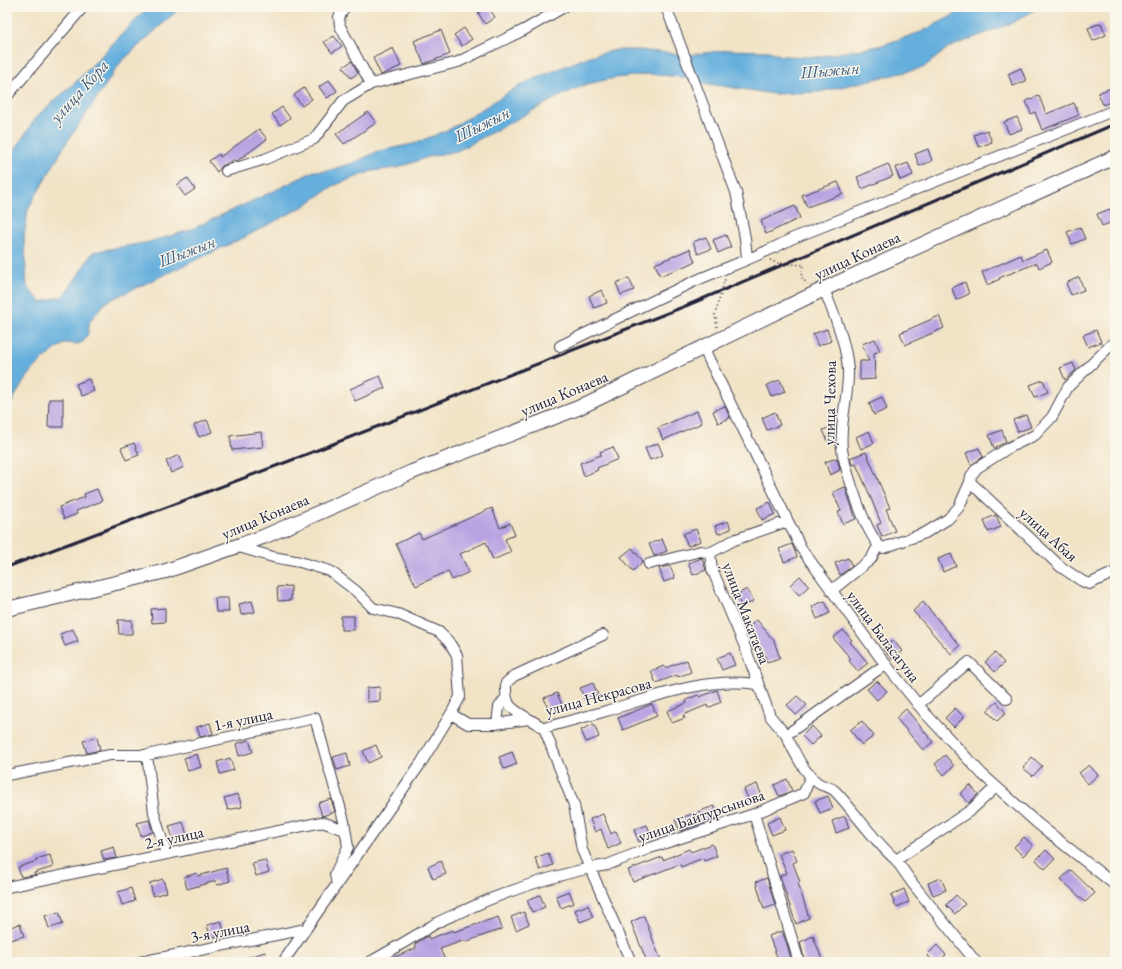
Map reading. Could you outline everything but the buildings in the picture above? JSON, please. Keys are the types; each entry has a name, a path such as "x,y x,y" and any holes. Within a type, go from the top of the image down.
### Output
{"street":[{"path":"7,96 83,7"},
{"path":"345,7 339,17 340,26 371,84"},
{"path":"226,171 265,159 314,139 343,101 371,84 458,62 524,30 564,7"},
{"path":"666,7 736,192 745,238 747,258"},
{"path":"560,346 662,296 791,239 1115,110"},
{"name":"улица Конаева","path":"7,608 166,571 239,546 412,472 578,408 821,290 1115,157"},
{"name":"улица Чехова","path":"821,290 840,329 848,370 842,431 843,455 861,510 878,546"},
{"path":"831,592 871,559 878,546 883,548 924,533 948,519 959,507 970,482 971,476 977,468 1010,447 1035,435 1052,417 1068,387 1115,341"},
{"name":"улица Баласагуна","path":"703,347 801,548 831,592 886,664 918,705 982,774 1037,823 1115,885"},
{"name":"улица Абая","path":"970,482 1061,567 1082,582 1089,584 1115,572"},
{"name":"улица Макатаева","path":"788,521 734,540 710,553 712,569 746,647 757,684 770,716 786,735 801,763 811,775 818,783 833,789 883,849 896,860 913,884 976,962"},
{"path":"239,546 272,558 300,562 330,571 356,591 373,608 398,614 439,632 449,642 457,655 460,698 451,714 421,763 283,962"},
{"path":"649,564 701,551 710,553"},
{"path":"497,724 499,707 505,699 506,683 514,676 604,635"},
{"path":"918,705 969,662 1007,699"},
{"path":"786,735 886,664"},
{"name":"улица Некрасова","path":"451,714 468,724 497,724 528,719 544,728 657,695 707,683 737,682 757,684"},
{"path":"505,699 512,709 528,719"},
{"name":"1-я улица","path":"7,775 110,755 147,755 315,718 345,830 348,848 335,874 337,885"},
{"path":"544,728 574,805 582,850 630,962"},
{"path":"147,755 154,813 166,854"},
{"name":"улица Байтурсынова","path":"370,962 409,941 431,926 516,888 550,877 590,868 608,866 658,846 754,814 804,793 811,775"},
{"path":"896,860 971,810 996,787"},
{"path":"754,814 798,962"},
{"name":"2-я улица","path":"7,887 322,822 345,830"},
{"name":"3-я улица","path":"140,962 306,929"}],"path":[{"path":"762,253 777,263 804,265 801,276 807,284 821,290"},
{"path":"719,340 715,315 725,279 734,264"}],"water":[{"path":"148,7 181,7 121,62 67,142 28,209 24,236 27,287 41,302 64,296 93,252 149,242 187,231 314,171 327,171 353,163 379,151 413,144 450,129 522,84 590,56 617,50 639,50 689,55 728,50 769,51 782,56 816,57 879,46 921,32 969,7 1040,7 1014,22 948,48 923,68 819,92 774,94 703,83 682,77 649,74 615,78 587,84 562,95 457,151 431,156 397,168 372,171 333,186 304,206 245,237 106,302 90,321 88,333 83,342 77,344 65,343 46,357 30,374 17,392 7,414 7,167 11,156 37,116 77,81"}],"railway":[{"path":"7,567 292,460 688,305 1115,124"}],"water label":[{"name":"Шыжын","path":"830,70"},
{"name":"улица Кора","path":"79,91"},
{"name":"Шыжын","path":"482,124"},
{"name":"Шыжын","path":"187,251"}]}
